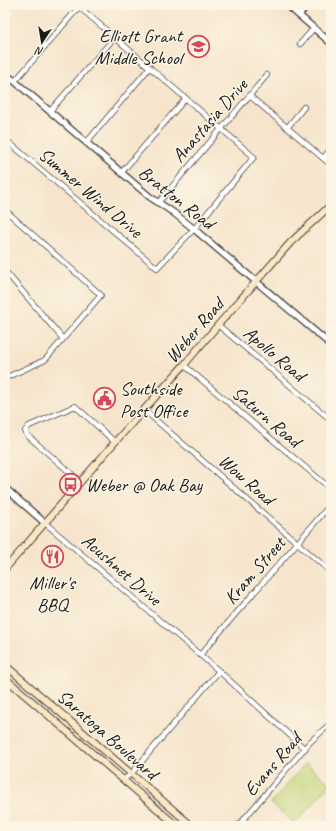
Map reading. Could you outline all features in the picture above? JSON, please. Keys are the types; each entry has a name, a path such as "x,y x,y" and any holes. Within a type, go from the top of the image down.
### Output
{"main road":[{"name":"Weber Road","path":"5,568 291,242 331,205"},
{"name":"Saratoga Boulevard","path":"5,666 192,826"},
{"name":"Saratoga Boulevard","path":"5,678 177,826"}],"street":[{"path":"5,8 8,5"},
{"path":"287,5 331,42"},
{"path":"299,15 307,5"},
{"path":"14,81 78,6 254,157 194,229"},
{"path":"300,44 314,28"},
{"path":"50,111 115,37"},
{"path":"86,142 150,67"},
{"name":"Bratton Road","path":"5,73 121,173 158,203 174,213 194,229 331,345"},
{"name":"Anastasia Drive","path":"158,203 267,75"},
{"path":"250,96 331,165"},
{"path":"121,173 186,98"},
{"path":"287,128 304,106"},
{"name":"Summer Wind Drive","path":"5,138 157,268 194,229"},
{"path":"323,158 331,149"},
{"path":"5,210 101,295 45,360 5,378"},
{"path":"5,271 63,339"},
{"name":"Apollo Road","path":"218,325 331,420"},
{"name":"Saturn Road","path":"184,365 331,489"},
{"path":"81,482 28,436 25,431 29,426 75,406 115,442"},
{"name":"Wow Road","path":"144,410 331,572"},
{"name":"Acushnet Drive","path":"5,488 219,671 305,749"},
{"name":"Kram Street","path":"200,655 331,504"},
{"path":"123,780 131,774 219,671"},
{"name":"Evans Road","path":"238,826 305,749 331,723"}],"green space":[{"path":"306,763 330,784 295,824 271,803"}],"place":[{"name":"Elliott Grant Middle School","path":"198,46"},
{"name":"Southside Post Office","path":"104,399"},
{"name":"Weber @ Oak Bay","path":"71,484"},
{"name":"Miller's BBQ","path":"52,557"}]}
